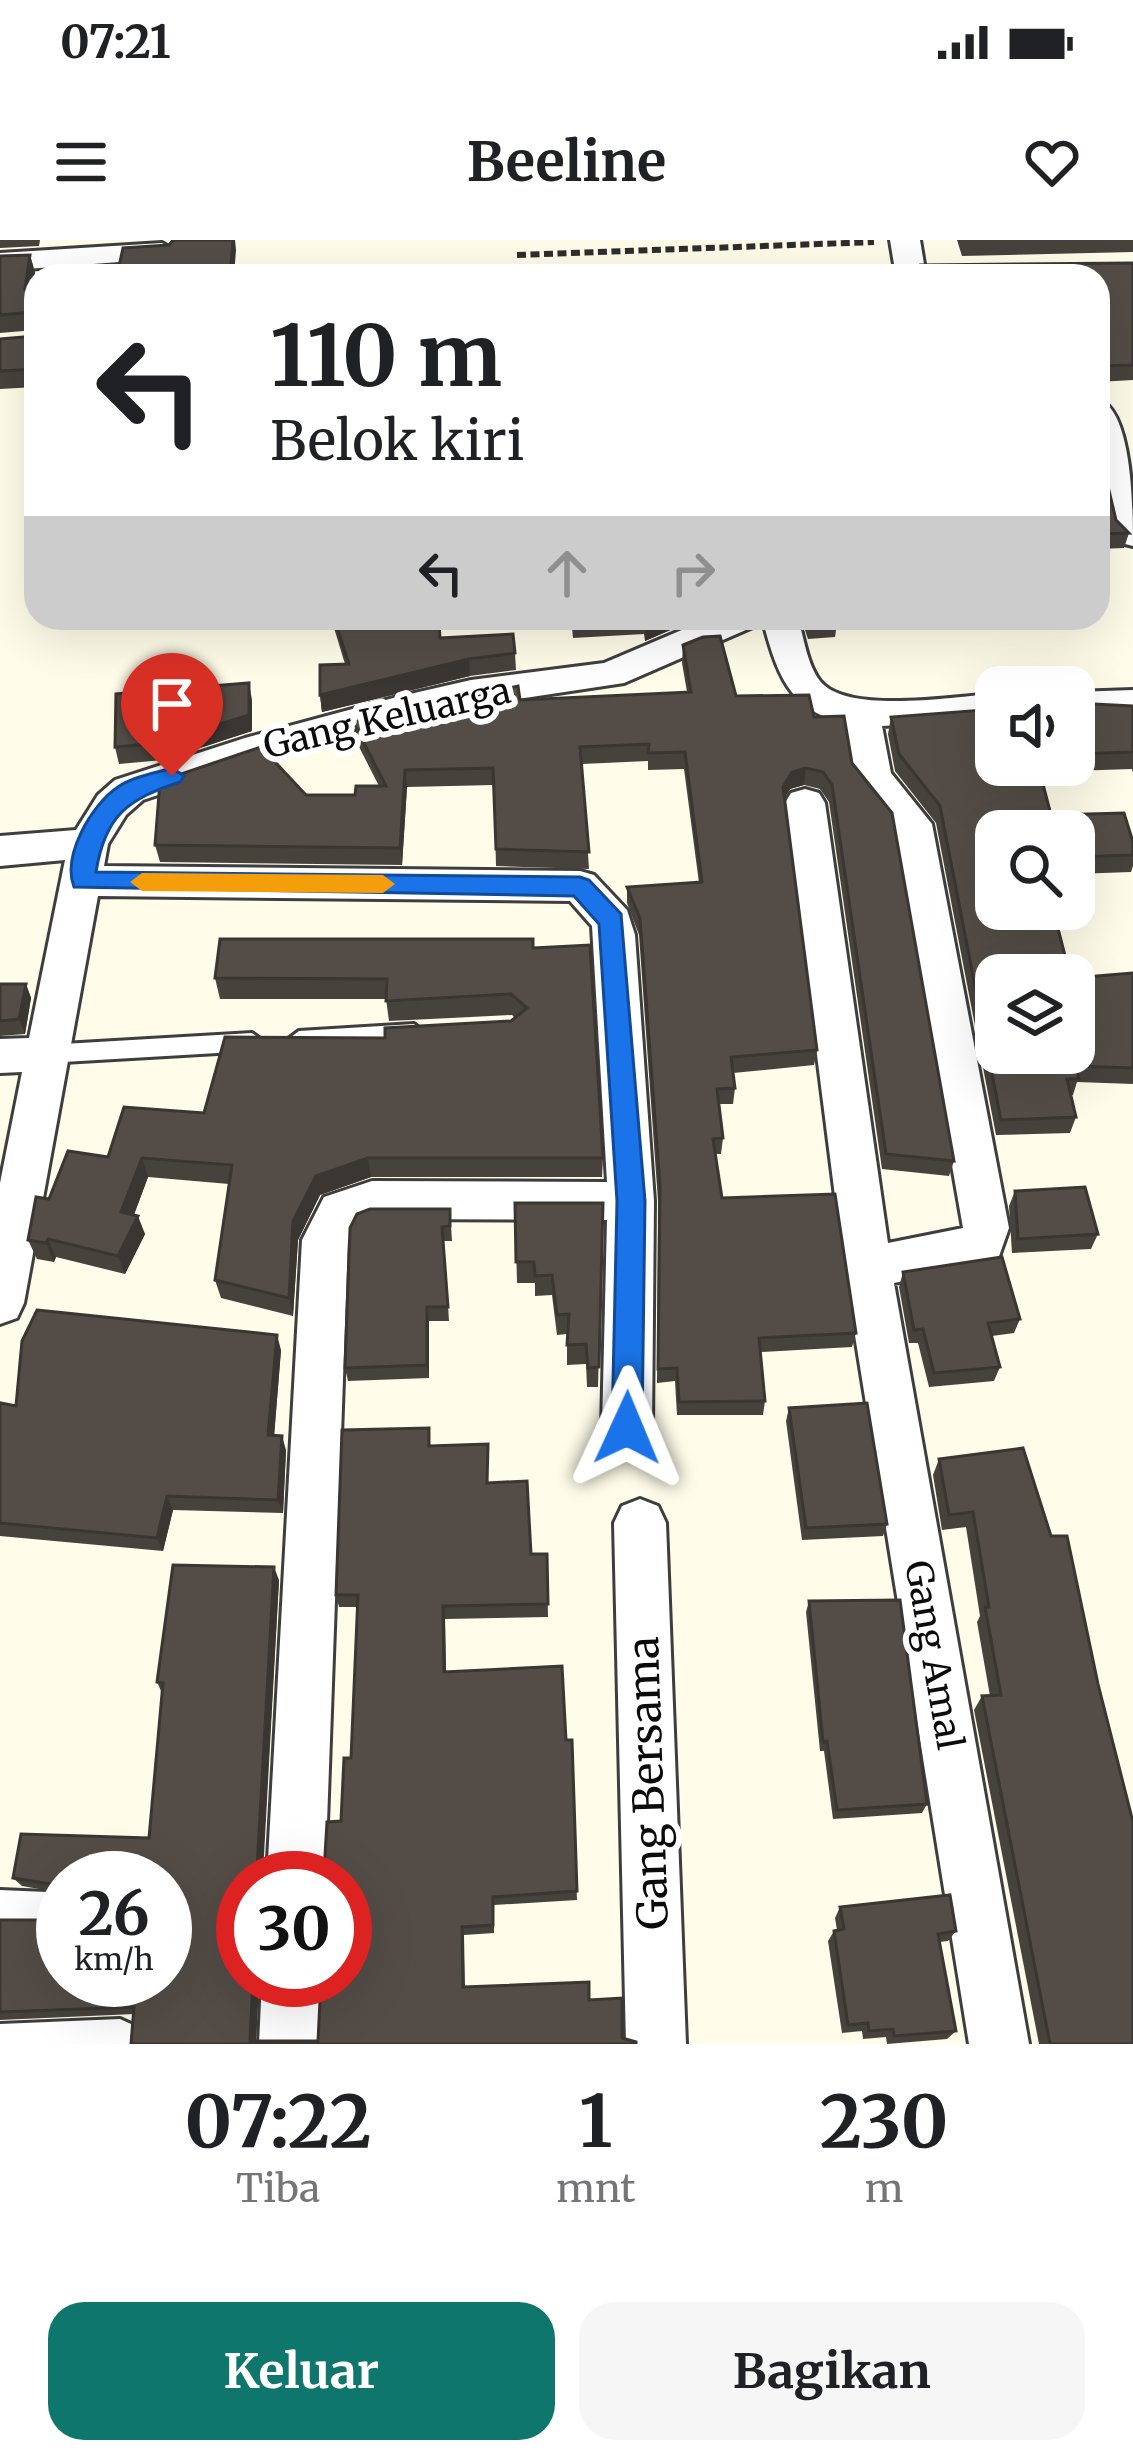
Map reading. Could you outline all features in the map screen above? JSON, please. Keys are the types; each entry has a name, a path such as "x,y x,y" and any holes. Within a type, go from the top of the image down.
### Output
{"street":[{"path":"0,262 162,252"},
{"path":"1110,439 1133,536"},
{"name":"Gang Keluarga","path":"0,1303 85,862 112,805 129,790 258,747 471,693 611,674 714,630"},
{"path":"784,630 797,673 821,703 861,712 975,708"},
{"path":"1095,704 1133,703"},
{"path":"861,712 872,777 912,824 986,1228 980,1248 868,1267"},
{"name":"Gang Amal","path":"805,803 868,1267 999,2044"},
{"path":"0,851 85,862 580,886 612,921 614,935 631,1201 627,1428"},
{"path":"0,1056 46,1054"},
{"path":"297,1851 326,1240 332,1226 340,1211 372,1200 631,1201"},
{"name":"Gang Bersama","path":"640,1523 656,2044"},
{"path":"289,2044 291,2007"}],"lane":[{"path":"46,1054 442,1032"},
{"path":"0,1906 36,1908"},
{"path":"0,2040 120,2035"}],"path":[{"path":"517,255 913,259"}],"building":[{"path":"173,240 233,240 231,264 120,264 123,248 169,245"},
{"path":"30,255 29,264 24,264 24,313 0,315 0,256"},
{"path":"1133,263 1133,365 1110,366 1110,264 1027,264"},
{"path":"24,337 24,370 0,371 0,339"},
{"path":"1110,495 1116,520 1129,533 1110,534"},
{"path":"338,630 439,630 440,638 513,634 515,653 469,659 320,695 320,665 349,664"},
{"path":"720,636 736,696 809,695 814,717 844,716 852,763 892,813 954,1161 886,1154 832,785 823,772 806,768 792,772 783,787 817,1050 731,1057 735,1088 717,1089 723,1138 713,1139 722,1198 835,1194 856,1333 759,1338 765,1401 679,1402 677,1368 658,1369 660,1186 640,918 627,887 702,882 685,752 648,753 649,744 580,747 589,852 496,849 493,768 405,770 400,848 155,845 160,781 261,747 306,795 355,795 356,786 386,786 353,722 518,686 520,700 691,692 683,645"},
{"path":"249,683 249,715 159,743 115,747 116,694"},
{"path":"1095,704 1133,706 1133,752 1095,753"},
{"path":"975,711 975,786 1043,786 1050,810 975,810 975,930 1058,930 1065,954 975,954 975,986 940,806 899,754 891,717"},
{"path":"1124,813 1133,855 1095,856 1095,814"},
{"path":"220,939 533,939 533,948 590,945 603,1158 368,1158 316,1176 293,1221 289,1298 215,1280 232,1165 142,1158 121,1212 138,1216 118,1256 48,1239 46,1243 28,1240 36,1197 49,1199 68,1151 108,1157 124,1107 204,1113 225,1037 385,1038 385,1028 511,1021 527,1008 511,994 386,1001 387,979 215,978"},
{"path":"1133,973 1133,1068 1095,1067 1095,976"},
{"path":"0,984 26,984 19,1019 0,1021"},
{"path":"992,1074 1078,1074 1079,1079 1067,1079 1076,1117 1001,1120"},
{"path":"1085,1187 1098,1234 1018,1239 1015,1191"},
{"path":"515,1203 603,1203 599,1367 588,1368 586,1344 567,1345 569,1314 557,1315 552,1275 535,1276 534,1262 516,1262"},
{"path":"370,1209 450,1209 450,1226 442,1227 448,1307 427,1307 427,1365 345,1368 350,1228 357,1214"},
{"path":"1002,1257 1020,1319 988,1323 1000,1367 934,1373 923,1329 914,1330 903,1272"},
{"path":"37,1310 277,1335 268,1435 282,1436 278,1500 167,1496 157,1538 0,1523 0,1406 16,1406 22,1341"},
{"path":"867,1403 887,1524 806,1528 789,1408"},
{"path":"429,1428 429,1446 488,1444 487,1483 527,1481 531,1554 547,1554 548,1604 443,1606 444,1672 562,1666 566,1740 572,1740 577,1891 493,1897 493,1925 462,1927 463,1987 589,1982 589,2000 622,1998 622,2038 636,2044 131,2044 134,2007 192,2007 192,1851 36,1851 36,1882 13,1878 21,1834 149,1838 163,1683 157,1682 173,1565 274,1567 258,1851 216,1851 216,2007 252,2007 250,2041 318,2041 320,2007 372,2007 372,1851 325,1851 327,1822 341,1821 344,1758 351,1758 358,1595 336,1595 342,1430"},
{"path":"1023,1448 1051,1536 1067,1536 1133,1822 1133,2044 1050,2044 982,1696 1001,1695 973,1512 949,1515 939,1459"},
{"path":"900,1600 927,1804 837,1810 827,1741 823,1742 809,1601"},
{"path":"950,1895 956,1931 938,1934 956,2031 894,2036 893,2029 869,2031 868,2023 848,2025 834,1931 844,1929 840,1907"},
{"path":"0,1920 36,1920 36,2007 134,2007 0,2012"}],"slow traffic":[{"path":"142,882 383,884"}],"route":[{"path":"172,776 129,790 112,805 88,843 82,881 580,886 612,921 631,1201 627,1428"}]}
